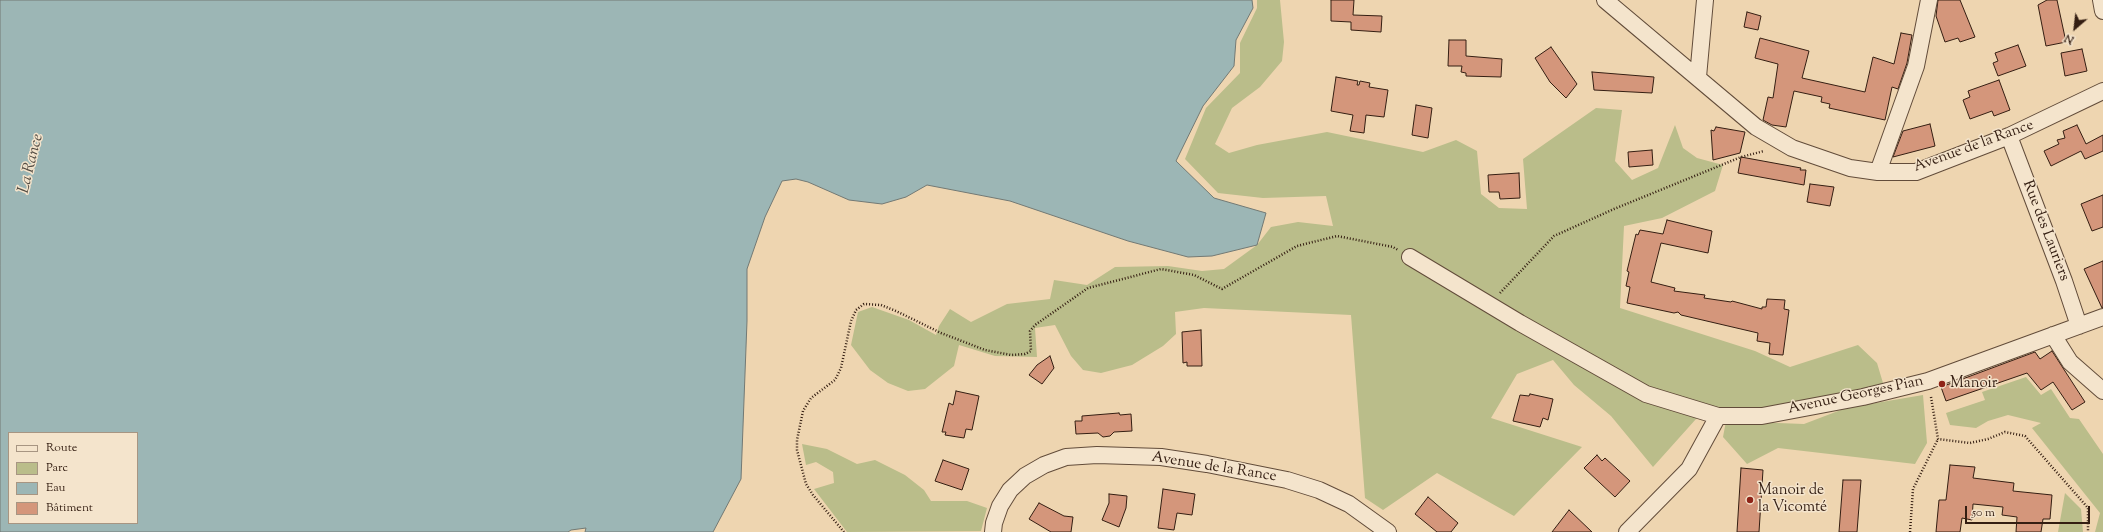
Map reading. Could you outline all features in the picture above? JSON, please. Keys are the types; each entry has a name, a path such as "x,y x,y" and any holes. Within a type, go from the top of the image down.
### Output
{"street":[{"name":"Avenue de la Rance","path":"1604,0 1756,127 1786,145 1850,168 1878,172 1916,172 2009,136 2103,91"},
{"path":"1698,77 1705,0"},
{"path":"1878,172 1916,66 1929,0"},
{"path":"2101,0 2103,11"},
{"name":"Rue des Lauriers","path":"2009,136 2064,281 2078,326"},
{"name":"Avenue Georges Pian","path":"1410,257 1490,305 1646,394 1718,416 1762,416 1863,397 1928,381 2103,317"},
{"path":"2053,335 2070,362 2103,392"},
{"path":"1627,532 1689,469 1718,416"},
{"name":"Avenue de la Rance","path":"993,532 994,522 1000,506 1010,490 1026,476 1044,465 1066,457 1097,455 1161,458 1199,462 1287,480 1319,490 1349,504 1388,532"}],"path":[{"path":"1490,305 1515,276 1554,236 1614,209 1741,157 1786,145"},
{"path":"844,532 813,495 806,484 797,450 797,440 803,411 811,398 835,380 841,368 851,320 856,310 864,304 881,305 941,333 986,350 1011,355 1025,354 1031,351 1030,331 1035,325 1088,288 1161,269 1194,275 1222,289 1297,246 1337,236 1393,247 1410,257"},
{"path":"1910,532 1913,489 1921,469 1938,439 1928,381"},
{"path":"1938,439 1970,443 1988,439 2005,432 2025,436 2088,508 2088,532"}],"green space":[{"path":"1257,0 1280,0 1284,42 1282,61 1260,87 1232,108 1215,144 1229,153 1257,145 1327,132 1423,152 1456,140 1477,151 1481,194 1499,208 1527,209 1523,159 1596,108 1622,110 1615,161 1632,180 1658,168 1675,125 1683,148 1697,158 1723,165 1715,191 1662,218 1624,226 1620,308 1755,351 1790,367 1858,345 1877,363 1883,383 1859,393 1777,408 1734,411 1696,419 1653,467 1611,416 1574,385 1553,360 1517,374 1491,418 1582,447 1514,516 1437,473 1383,510 1365,498 1351,315 1204,308 1175,312 1176,334 1163,346 1132,365 1101,373 1083,370 1071,356 1055,325 1035,328 1037,357 995,356 959,345 954,366 925,389 908,391 888,383 870,370 851,345 858,312 872,307 909,320 936,335 939,326 950,309 971,322 1007,304 1050,299 1054,280 1087,285 1115,267 1168,266 1202,271 1224,269 1257,245 1271,227 1298,222 1333,226 1326,196 1263,198 1218,193 1185,159 1206,108 1240,73 1240,43 1257,8"},
{"path":"2026,377 2041,395 2051,389 2070,418 2079,419 2103,454 2103,532 2095,532 2100,513 2032,428 2041,423 2008,415 1988,421 1976,428 1950,425 1946,413 1985,400 1982,392"},
{"path":"1923,395 1927,443 1915,464 1778,448 1747,464 1723,437 1726,421 1804,424 1846,408"},
{"path":"802,444 827,449 857,464 875,460 905,475 924,490 931,501 967,501 987,508 981,531 847,532 814,489 834,483 833,472 816,462 806,465"},
{"path":"2065,493 2081,509 2083,532 2058,532"}],"water":[{"name":"La Rance","path":"0,0 1252,0 1253,8 1236,40 1234,66 1203,106 1176,161 1214,198 1266,213 1257,245 1212,256 1188,257 1128,241 1010,201 927,185 906,197 882,204 849,200 808,182 796,179 782,181 765,217 747,269 747,321 741,479 713,532 585,532 586,528 571,530 568,532 0,532"}],"building":[{"path":"1331,0 1354,0 1353,15 1382,16 1381,32 1351,30 1351,22 1331,21"},
{"path":"1938,0 1960,0 1975,37 1960,42 1958,38 1945,42 1936,16"},
{"path":"2047,0 2057,0 2066,42 2046,46 2038,5"},
{"path":"1747,12 1761,16 1758,30 1744,27"},
{"path":"1901,33 1912,35 1907,63 1898,89 1892,87 1885,120 1829,108 1830,104 1821,102 1822,97 1794,91 1786,127 1772,125 1763,120 1768,97 1773,98 1778,64 1755,58 1760,38 1809,51 1802,78 1865,92 1873,57 1894,64"},
{"path":"1449,40 1466,40 1466,56 1502,59 1501,77 1466,76 1466,73 1461,72 1462,66 1448,66"},
{"path":"2018,45 2026,66 1998,76 1993,63 1998,61 1995,53"},
{"path":"1551,47 1577,84 1566,98 1550,82 1535,58"},
{"path":"2082,49 2087,71 2065,76 2061,53"},
{"path":"1592,72 1654,77 1652,93 1594,90"},
{"path":"1336,77 1358,81 1357,85 1359,85 1360,81 1370,83 1369,87 1388,90 1384,117 1366,115 1364,133 1350,131 1353,115 1331,111"},
{"path":"1999,80 2010,110 1994,116 1992,111 1970,119 1963,100 1970,97 1968,91"},
{"path":"1416,105 1432,108 1428,138 1412,135"},
{"path":"1930,124 1935,146 1893,157 1903,131"},
{"path":"2077,125 2086,144 2103,135 2103,151 2085,159 2081,151 2051,166 2044,151 2059,144 2057,140 2065,138 2063,131"},
{"path":"1716,127 1745,132 1740,153 1713,160 1711,130 1714,131"},
{"path":"1652,150 1653,165 1629,167 1628,152"},
{"path":"1741,157 1806,170 1804,185 1738,173"},
{"path":"1519,173 1520,198 1500,199 1499,192 1489,192 1488,175"},
{"path":"1810,184 1834,187 1830,206 1807,202"},
{"path":"2103,195 2103,227 2092,231 2081,204"},
{"path":"1667,220 1712,231 1708,253 1661,243 1651,282 1675,288 1674,291 1705,295 1704,298 1732,301 1762,309 1762,307 1766,307 1767,299 1785,300 1784,309 1789,310 1783,355 1769,354 1770,343 1757,341 1758,333 1681,315 1678,312 1674,313 1627,303 1630,287 1626,286 1629,272 1627,271 1636,234 1638,235 1640,230 1663,234"},
{"path":"2103,261 2103,308 2102,308 2084,269"},
{"path":"1201,330 1202,366 1187,366 1187,362 1183,363 1182,332"},
{"path":"2052,351 2085,402 2072,410 2053,382 2041,390 2027,373 1946,401 1941,387 2035,352 2040,359"},
{"path":"1050,356 1054,368 1042,384 1029,375 1037,365"},
{"path":"956,391 979,396 972,430 966,429 964,438 945,435 946,432 942,432 949,403 953,405"},
{"path":"1530,394 1553,399 1548,420 1543,418 1540,427 1513,421 1520,395 1529,396"},
{"path":"1119,413 1120,415 1131,414 1132,431 1114,432 1110,436 1103,437 1098,433 1076,434 1075,421 1082,421 1082,416"},
{"path":"1597,455 1602,461 1605,458 1630,481 1615,497 1584,468"},
{"path":"943,460 969,469 962,490 935,481"},
{"path":"1950,465 1975,467 1973,478 2014,483 2013,491 2052,495 2050,519 2043,519 2041,532 2016,532 2017,517 2002,515 2003,507 1973,504 1972,520 1962,518 1960,532 1936,532 1939,500 1946,500"},
{"name":"Manoir de la Vicomté","path":"1741,468 1763,470 1759,532 1737,532"},
{"name":"Manoir de la Vicomté","path":"1843,480 1861,480 1857,532 1839,532"},
{"path":"1163,489 1195,494 1192,515 1177,513 1174,530 1158,528"},
{"path":"1109,494 1127,496 1126,508 1119,527 1102,520 1109,503"},
{"path":"1428,497 1458,523 1451,532 1437,532 1415,514"},
{"path":"1039,503 1064,516 1073,517 1071,532 1051,532 1029,519"},
{"path":"1569,510 1592,532 1552,532"}],"place":[{"name":"Manoir","path":"1942,384"},
{"name":"Manoir de la Vicomté","path":"1750,500"}]}
